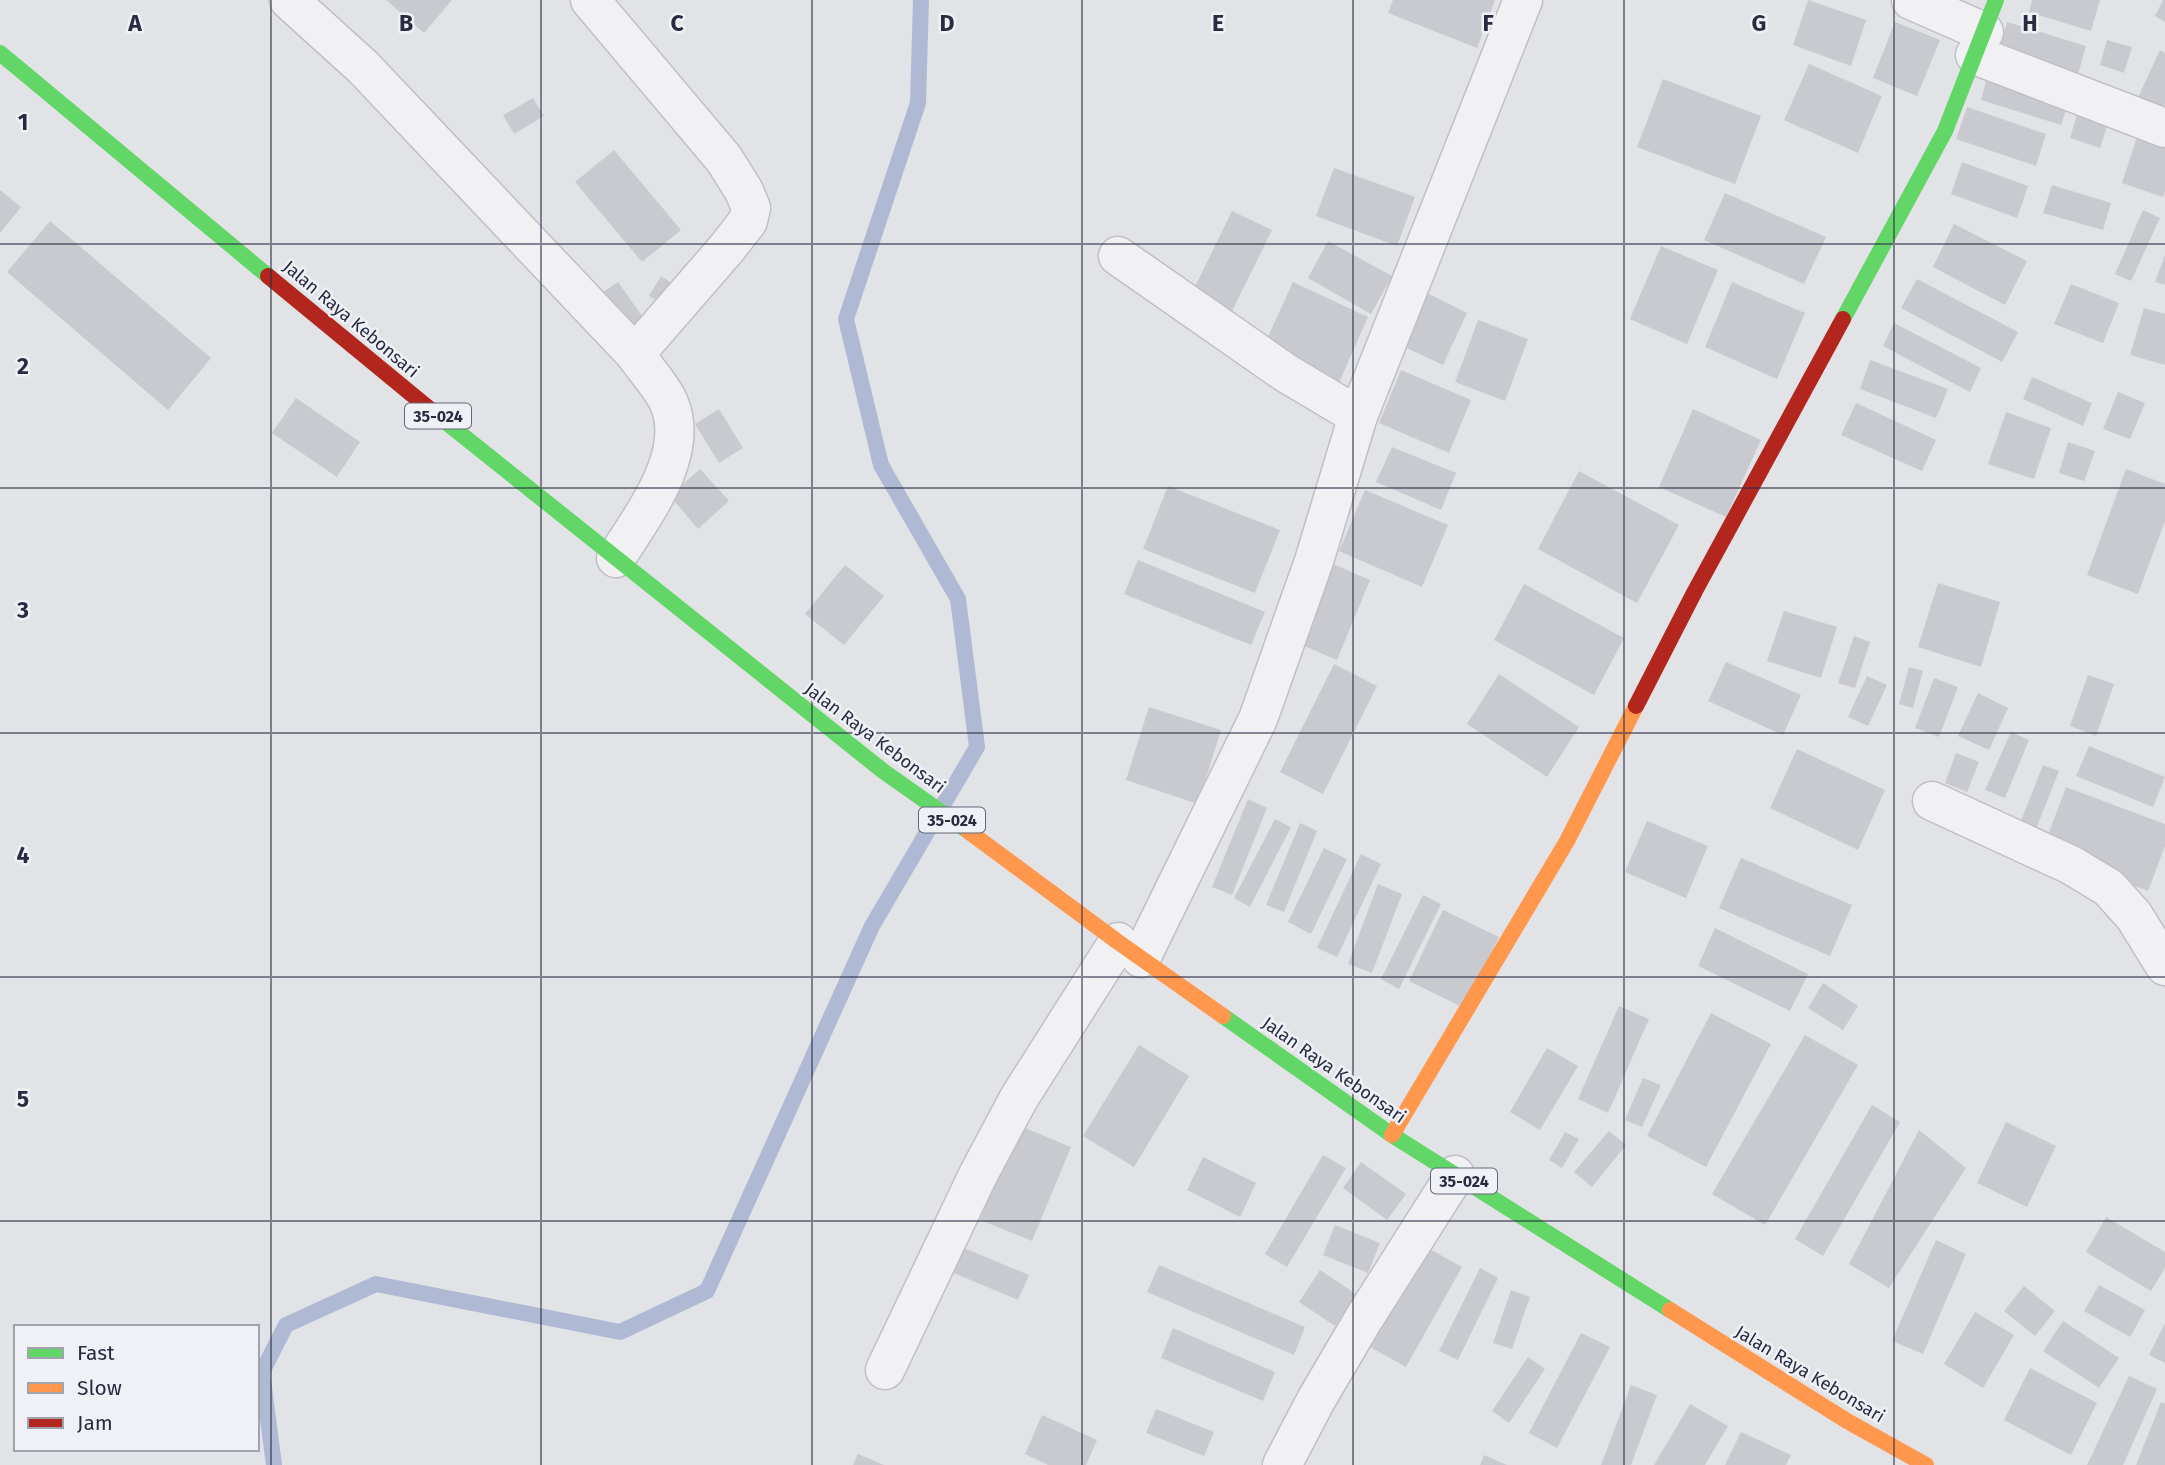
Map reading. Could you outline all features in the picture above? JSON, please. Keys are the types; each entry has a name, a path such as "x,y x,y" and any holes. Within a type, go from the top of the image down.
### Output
{"main road":[{"path":"1392,1135 1567,841 1695,591 1945,131 1985,29"},
{"name":"Jalan Raya Kebonsari","path":"0,53 402,387 883,771 1392,1135 1847,1421 1926,1465"}],"street":[{"path":"289,0 363,67 635,354 669,403 674,430 672,457 656,494 617,558"},
{"path":"590,0 724,159 744,191 751,212 748,220 715,262 635,354"},
{"path":"885,1370 978,1175 1019,1098 1130,950 1258,719 1314,561 1358,416 1523,0"},
{"path":"1911,0 1985,29 2165,128"},
{"path":"1118,256 1286,373 1358,416"},
{"path":"1932,801 2071,865 2109,888 2134,916 2165,966"},
{"path":"1282,1465 1363,1320 1455,1175"}],"building":[{"path":"386,0 452,0 424,33"},
{"path":"1393,0 1495,0 1477,48 1388,13"},
{"path":"1808,0 1866,20 1851,66 1793,45"},
{"path":"2032,0 2100,0 2091,31 2029,12"},
{"path":"2165,0 2165,22 2155,16"},
{"path":"1895,22 1940,40 1917,96 1873,78"},
{"path":"2007,22 2086,46 2076,82 1997,59"},
{"path":"2107,40 2132,47 2124,73 2100,65"},
{"path":"2160,50 2165,53 2165,104 2159,118 2134,106"},
{"path":"1809,64 1882,96 1858,153 1784,120"},
{"path":"1989,70 2071,96 2061,125 1981,100"},
{"path":"1663,79 1761,116 1735,184 1637,147"},
{"path":"533,98 544,116 514,134 503,115"},
{"path":"2080,105 2111,114 2100,148 2070,138"},
{"path":"1967,107 2046,134 2036,166 1956,139"},
{"path":"2140,128 2165,136 2163,197 2122,183"},
{"path":"614,150 681,230 642,262 575,182"},
{"path":"1962,162 2028,186 2017,218 1951,194"},
{"path":"1334,168 1415,197 1397,246 1316,216"},
{"path":"2052,185 2111,203 2103,230 2043,213"},
{"path":"0,190 21,207 0,233"},
{"path":"1725,193 1826,237 1804,284 1704,240"},
{"path":"2143,210 2160,218 2131,281 2115,274"},
{"path":"1232,211 1272,230 1229,317 1190,297"},
{"path":"50,221 211,358 168,410 7,272"},
{"path":"1954,224 2027,261 2005,305 1933,267"},
{"path":"1328,241 1392,276 1371,314 1308,278"},
{"path":"1661,246 1718,270 1687,344 1630,319"},
{"path":"2165,255 2165,285 2155,282"},
{"path":"661,276 681,289 669,308 649,296"},
{"path":"1917,279 2018,332 2002,362 1901,308"},
{"path":"618,282 647,323 627,337 599,295"},
{"path":"1293,282 1368,317 1337,387 1261,352"},
{"path":"1732,282 1805,313 1777,379 1705,347"},
{"path":"2071,284 2119,303 2103,343 2054,324"},
{"path":"1417,288 1467,313 1443,365 1392,341"},
{"path":"2144,308 2165,314 2165,365 2130,355"},
{"path":"1478,320 1528,339 1505,401 1455,382"},
{"path":"1894,323 1981,368 1970,392 1883,346"},
{"path":"1870,360 1948,389 1936,418 1860,389"},
{"path":"1401,370 1471,400 1449,453 1379,423"},
{"path":"2032,377 2092,403 2083,426 2023,399"},
{"path":"2118,392 2145,403 2130,439 2103,429"},
{"path":"296,398 360,442 337,477 272,433"},
{"path":"1856,403 1936,440 1922,471 1841,435"},
{"path":"719,409 743,448 719,463 695,424"},
{"path":"1693,409 1761,440 1726,517 1659,487"},
{"path":"2006,412 2051,428 2034,479 1988,464"},
{"path":"2068,442 2095,451 2084,481 2059,473"},
{"path":"1392,447 1456,473 1441,510 1376,482"},
{"path":"700,469 729,501 698,529 670,496"},
{"path":"2126,469 2165,484 2165,521 2138,594 2087,575"},
{"path":"1579,471 1679,525 1637,603 1538,549"},
{"path":"1168,486 1280,530 1255,593 1143,549"},
{"path":"1365,490 1448,525 1422,587 1339,551"},
{"path":"1138,560 1265,612 1251,645 1124,594"},
{"path":"1328,562 1370,580 1337,660 1295,642"},
{"path":"845,565 884,596 844,645 805,614"},
{"path":"1938,583 2000,602 1981,667 1918,647"},
{"path":"1524,584 1624,638 1594,695 1494,640"},
{"path":"1784,611 1837,627 1821,678 1767,661"},
{"path":"1854,636 1870,642 1855,688 1838,683"},
{"path":"1726,662 1801,695 1783,735 1708,701"},
{"path":"1334,664 1377,686 1323,794 1280,772"},
{"path":"1909,667 1923,671 1913,708 1899,704"},
{"path":"1499,674 1579,727 1547,777 1467,724"},
{"path":"2088,675 2114,684 2096,736 2070,726"},
{"path":"1867,676 1887,685 1868,726 1848,717"},
{"path":"1934,678 1958,687 1939,737 1915,728"},
{"path":"1978,693 2008,708 1989,750 1958,736"},
{"path":"1149,707 1221,730 1198,804 1126,780"},
{"path":"2011,732 2029,740 2005,798 1985,790"},
{"path":"2089,746 2165,777 2153,807 2076,776"},
{"path":"1797,749 1885,790 1858,850 1770,808"},
{"path":"1956,753 1979,762 1967,792 1945,783"},
{"path":"2043,765 2059,771 2034,834 2018,828"},
{"path":"2066,787 2165,824 2165,846 2148,891 2042,851"},
{"path":"1248,799 1267,808 1232,895 1212,887"},
{"path":"1275,819 1291,827 1250,907 1234,898"},
{"path":"1647,821 1708,846 1686,898 1625,872"},
{"path":"1300,823 1317,831 1284,912 1266,905"},
{"path":"1324,848 1347,859 1311,934 1288,922"},
{"path":"1361,854 1381,864 1337,957 1317,948"},
{"path":"1741,858 1852,905 1830,956 1719,908"},
{"path":"1378,884 1402,894 1372,973 1348,964"},
{"path":"1423,895 1441,904 1399,989 1381,979"},
{"path":"1443,910 1499,937 1464,1008 1409,981"},
{"path":"1715,928 1808,974 1790,1011 1698,966"},
{"path":"1823,983 1858,1006 1843,1030 1808,1008"},
{"path":"1619,1006 1649,1019 1608,1113 1578,1099"},
{"path":"1711,1013 1771,1044 1706,1167 1647,1136"},
{"path":"1805,1035 1858,1065 1765,1225 1712,1194"},
{"path":"1139,1045 1189,1076 1134,1167 1083,1136"},
{"path":"1547,1048 1578,1066 1540,1130 1510,1112"},
{"path":"1643,1078 1661,1085 1642,1127 1625,1120"},
{"path":"1872,1105 1900,1122 1823,1256 1795,1239"},
{"path":"2006,1122 2056,1146 2027,1207 1977,1183"},
{"path":"1018,1125 1071,1147 1032,1241 980,1220"},
{"path":"1919,1130 1966,1168 1889,1288 1849,1264"},
{"path":"1609,1131 1626,1145 1592,1187 1574,1172"},
{"path":"1565,1132 1579,1139 1562,1168 1549,1160"},
{"path":"1323,1155 1346,1168 1287,1267 1265,1254"},
{"path":"1203,1157 1256,1183 1240,1217 1187,1190"},
{"path":"1361,1162 1406,1194 1387,1220 1343,1188"},
{"path":"2106,1217 2165,1252 2165,1268 2151,1291 2086,1252"},
{"path":"1335,1225 1380,1243 1368,1273 1323,1255"},
{"path":"1936,1240 1966,1254 1923,1354 1892,1341"},
{"path":"959,1246 1029,1275 1018,1300 949,1271"},
{"path":"1426,1247 1462,1267 1406,1367 1370,1347"},
{"path":"1159,1265 1305,1327 1294,1355 1147,1292"},
{"path":"1480,1268 1498,1278 1458,1360 1439,1351"},
{"path":"1320,1270 1356,1294 1335,1326 1299,1302"},
{"path":"2099,1285 2145,1310 2130,1337 2084,1311"},
{"path":"2024,1286 2055,1311 2035,1336 2004,1311"},
{"path":"1511,1290 1530,1297 1512,1349 1493,1343"},
{"path":"1975,1312 2014,1335 1983,1388 1944,1364"},
{"path":"2063,1321 2119,1358 2099,1388 2043,1351"},
{"path":"2165,1323 2165,1363 2149,1355"},
{"path":"1173,1328 1275,1372 1263,1401 1161,1358"},
{"path":"1581,1333 1610,1347 1557,1448 1529,1433"},
{"path":"1528,1357 1545,1369 1509,1423 1492,1411"},
{"path":"2030,1368 2097,1403 2071,1455 2004,1420"},
{"path":"2129,1376 2157,1389 2123,1465 2087,1465"},
{"path":"1631,1385 1657,1395 1631,1465 1601,1465"},
{"path":"2161,1402 2165,1404 2165,1465 2136,1465"},
{"path":"1690,1404 1728,1426 1705,1465 1654,1465"},
{"path":"1156,1409 1214,1432 1204,1456 1146,1433"},
{"path":"1042,1415 1097,1440 1086,1465 1048,1465 1025,1454"},
{"path":"1741,1432 1791,1455 1786,1465 1725,1465"},
{"path":"858,1454 884,1465 853,1465"},
{"path":"1484,1455 1507,1465 1480,1465"}],"waterway":[{"path":"274,1465 262,1372 286,1325 376,1284 620,1332 707,1291 872,926 977,747 958,599 881,465 846,319 918,103 921,0"}],"traffic: fast":[{"path":"1843,319 1945,131 1996,0"},
{"path":"0,53 268,276"},
{"path":"432,411 883,771 968,831"},
{"path":"1223,1016 1392,1135 1670,1310"}],"traffic: slow":[{"path":"1392,1135 1567,841 1636,706"},
{"path":"968,831 1223,1016"},
{"path":"1670,1310 1847,1421 1926,1465"}],"traffic: jam":[{"path":"268,276 432,411"},
{"path":"1636,706 1695,591 1843,319"}]}
